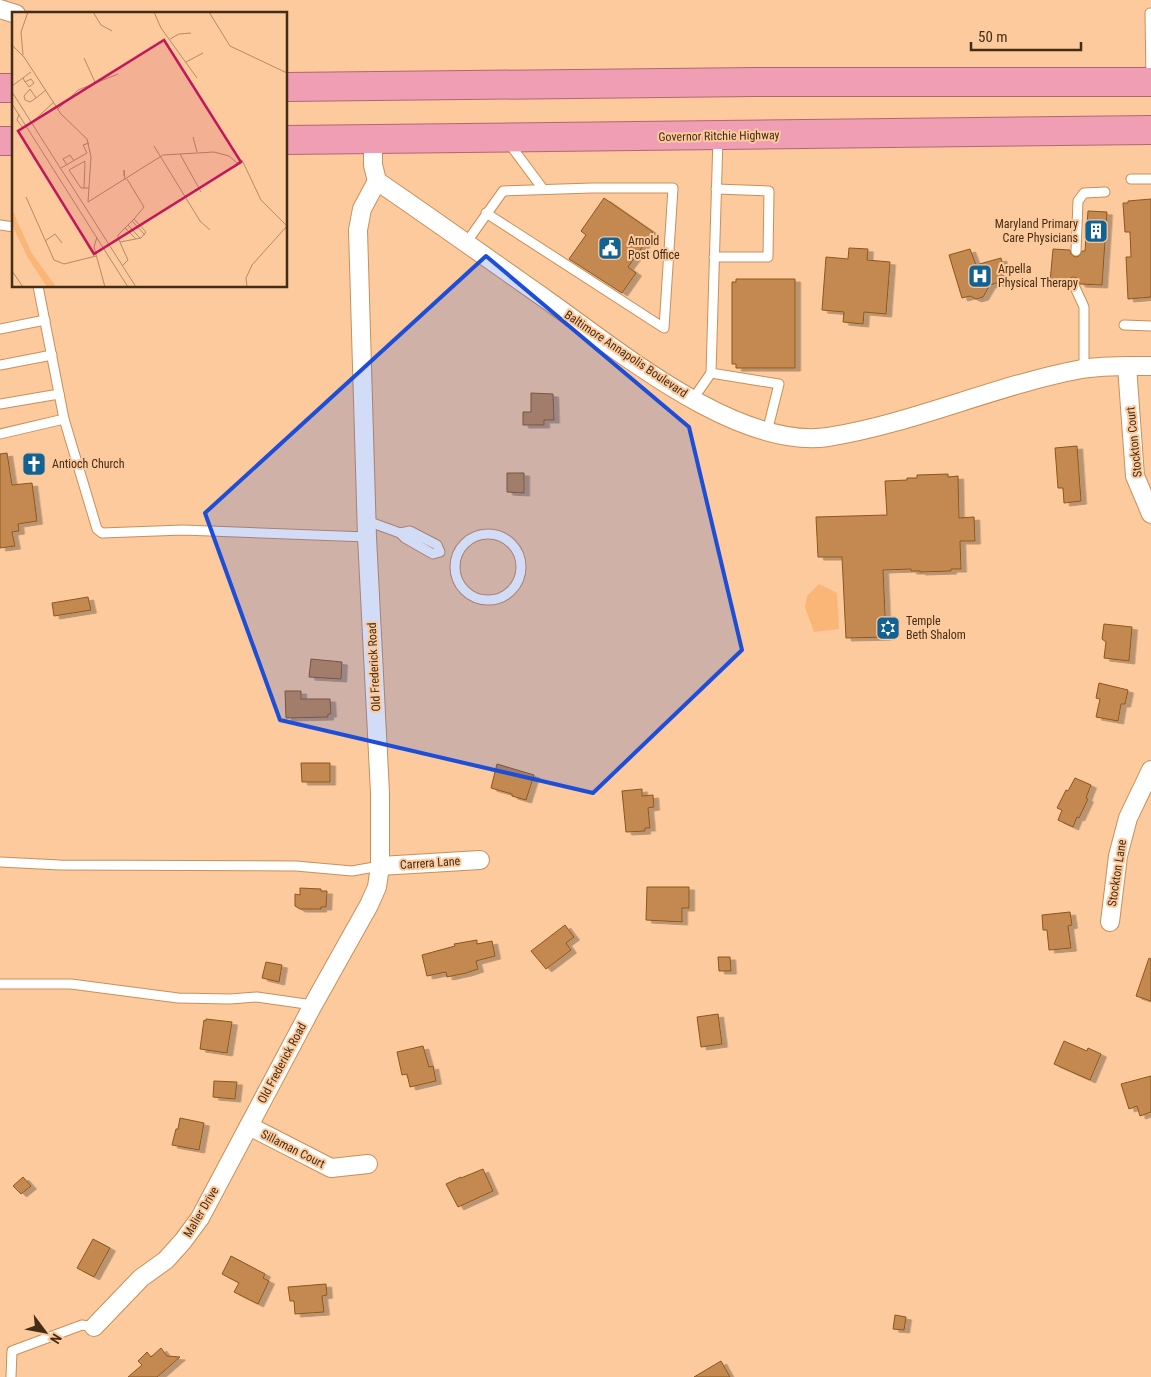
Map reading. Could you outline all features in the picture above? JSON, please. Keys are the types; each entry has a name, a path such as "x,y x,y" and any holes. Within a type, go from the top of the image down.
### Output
{"highway":[{"path":"288,87 754,82 1151,82"},
{"name":"Governor Ritchie Highway","path":"288,140 1151,130"}],"street":[{"path":"0,9 12,13"},
{"path":"374,140 373,165 377,180"},
{"name":"Baltimore Annapolis Boulevard","path":"377,180 666,384 736,421 767,432 803,437 825,437 896,422 996,390 1084,369 1151,366"},
{"name":"Old Frederick Road","path":"249,1126 369,905 377,887 380,866 379,783 367,529 358,230 362,209 377,180"},
{"name":"Stockton Court","path":"1127,366 1135,476 1151,514"},
{"name":"Stockton Lane","path":"1110,922 1120,846 1128,818 1151,770"},
{"name":"Carrera Lane","path":"380,866 480,860"},
{"name":"Sillaman Court","path":"249,1126 331,1168 368,1164"},
{"name":"Malier Drive","path":"94,1327 141,1278 166,1260 183,1242 200,1218 249,1126"}],"lane":[{"path":"1150,13 1151,82"},
{"path":"693,399 711,373 718,136"},
{"path":"505,138 543,189"},
{"path":"1131,179 1151,179"},
{"path":"466,243 486,213 503,191 673,188 664,328 486,213"},
{"path":"714,257 768,257 769,190 716,189"},
{"path":"1076,251 1078,201 1084,192 1105,192"},
{"path":"1073,283 1084,307 1084,369"},
{"path":"38,288 64,419 97,529 102,533 183,530 367,529 400,533 405,538 433,554 440,552 456,559"},
{"path":"0,329 45,320"},
{"path":"1124,325 1151,326"},
{"path":"0,365 52,355"},
{"path":"711,373 780,384 767,432"},
{"path":"0,404 59,394"},
{"path":"0,434 64,419"},
{"path":"478,536 495,536 510,543 520,562 520,573 516,584 505,595 490,600 480,600 462,588 457,579 456,559 461,548 468,541 478,536"},
{"path":"0,862 60,865 296,866 352,870 380,866"},
{"path":"0,984 72,984 178,998 230,999 257,997 313,1005"},
{"path":"11,1377 12,1351 82,1324 94,1327"}],"highlighted area":[{"path":"486,256 689,427 742,650 593,793 280,720 205,513"}],"shaded area":[{"path":"819,584 837,593 839,629 814,632 805,607 807,596"}],"building":[{"name":"Arnold Post Office","path":"604,198 653,232 628,267 636,273 622,293 569,259 586,235 581,231"},
{"path":"1151,199 1151,297 1128,299 1126,257 1131,257 1130,232 1125,232 1123,203"},
{"name":"Maryland Primary Care Physicians","path":"1088,211 1107,212 1102,285 1080,284 1077,278 1073,277 1068,279 1067,283 1050,282 1053,249 1070,250 1071,254 1075,257 1079,256 1082,251 1085,251"},
{"path":"849,248 868,249 867,260 890,262 886,314 864,312 863,324 843,322 844,312 822,310 826,257 848,259"},
{"name":"Arpella Physical Therapy","path":"970,249 976,265 1001,258 1007,280 990,285 983,297 976,299 970,296 962,298 949,255"},
{"path":"736,279 795,279 795,368 736,368 736,364 732,364 732,282 736,282"},
{"path":"531,393 553,394 554,420 544,420 544,425 523,425 523,412 531,412"},
{"path":"1077,446 1081,501 1064,503 1063,488 1058,488 1055,448"},
{"path":"7,453 12,485 32,483 37,521 18,524 19,531 12,532 15,546 0,548 0,454"},
{"path":"507,473 524,473 524,493 507,492"},
{"name":"Temple Beth Shalom","path":"948,474 948,477 958,476 959,518 974,517 975,541 960,541 961,569 920,572 911,571 911,569 883,570 886,637 846,638 842,557 818,557 816,517 887,515 885,481 907,480 907,478 917,478 917,475"},
{"path":"88,597 91,610 54,616 52,603"},
{"path":"1104,624 1132,627 1129,661 1104,658 1106,642 1102,639"},
{"path":"311,659 342,662 341,679 309,677"},
{"path":"1099,683 1128,690 1125,704 1121,704 1118,721 1096,717 1100,699 1096,698"},
{"path":"285,691 301,691 301,699 330,699 331,714 328,714 328,717 286,718"},
{"path":"301,763 330,763 330,782 302,782"},
{"path":"497,764 534,775 526,800 491,788"},
{"path":"1075,778 1091,785 1086,798 1088,799 1073,827 1058,820 1062,810 1057,808 1066,790 1068,791"},
{"path":"642,789 642,796 653,795 654,807 648,808 650,828 645,828 645,831 626,832 622,791"},
{"path":"647,887 689,887 689,908 682,908 682,922 646,920"},
{"path":"300,888 327,891 326,907 321,907 321,909 300,909 295,906 295,894 300,895"},
{"path":"1070,912 1072,925 1068,926 1071,948 1049,950 1047,930 1043,930 1042,915"},
{"path":"565,925 574,937 566,943 571,950 546,969 531,951"},
{"path":"477,940 477,944 492,941 495,956 476,961 478,969 447,977 446,972 427,976 422,955 455,946 454,944"},
{"path":"718,957 730,957 731,971 719,971"},
{"path":"1149,958 1151,959 1151,1001 1136,996"},
{"path":"266,962 282,965 279,982 262,978"},
{"path":"718,1014 722,1044 701,1047 697,1017"},
{"path":"206,1019 232,1022 227,1053 200,1049 204,1020 206,1021"},
{"path":"1064,1041 1087,1051 1088,1048 1101,1054 1090,1080 1054,1064"},
{"path":"423,1046 429,1067 433,1066 436,1081 410,1087 407,1074 402,1075 397,1052"},
{"path":"1151,1076 1151,1112 1140,1116 1137,1106 1129,1109 1121,1084"},
{"path":"214,1081 237,1082 235,1099 213,1097"},
{"path":"180,1118 204,1123 199,1150 172,1145"},
{"path":"483,1169 493,1191 458,1207 446,1184"},
{"path":"23,1177 31,1186 21,1194 13,1186"},
{"path":"93,1239 110,1248 94,1277 77,1268"},
{"path":"231,1256 265,1274 263,1278 269,1281 258,1304 234,1292 239,1283 222,1274"},
{"path":"326,1284 327,1295 322,1296 324,1312 295,1314 294,1301 290,1301 288,1287"},
{"path":"895,1315 906,1317 904,1330 893,1329"},
{"path":"161,1348 167,1356 180,1357 157,1377 128,1377 142,1365 138,1361 147,1352 151,1357"},
{"path":"721,1361 730,1377 694,1377"}],"place":[{"name":"Maryland Primary Care Physicians","path":"1096,231"},
{"name":"Arnold Post Office","path":"610,248"},
{"name":"Arpella Physical Therapy","path":"980,276"},
{"name":"Antioch Church","path":"34,464"},
{"name":"Temple Beth Shalom","path":"888,628"}]}
